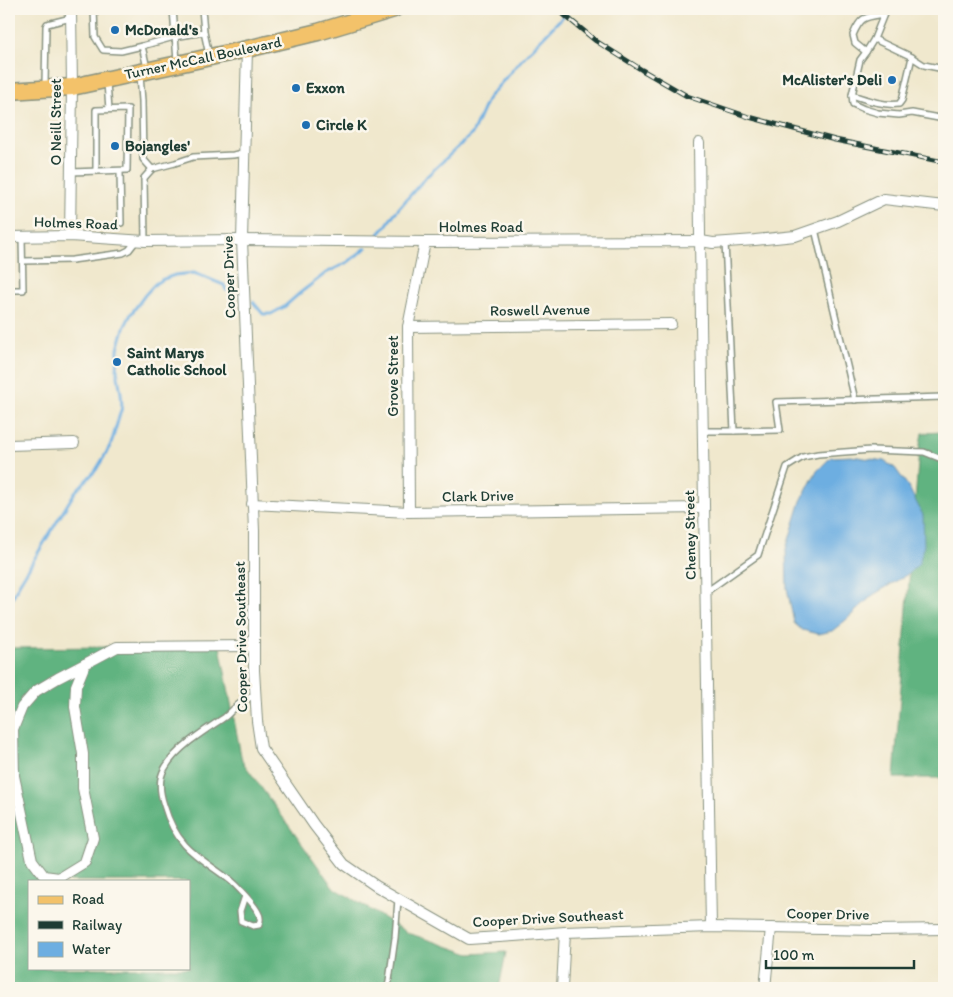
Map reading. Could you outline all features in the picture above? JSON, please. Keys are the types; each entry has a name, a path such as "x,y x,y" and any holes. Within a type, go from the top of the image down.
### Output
{"main road":[{"name":"Turner McCall Boulevard","path":"9,91 72,87 318,32 394,9"}],"street":[{"name":"O Neill Street","path":"70,236 71,14"},
{"name":"Cooper Drive","path":"247,49 242,240 252,504"},
{"name":"Cheney Street","path":"699,143 711,927"},
{"name":"Holmes Road","path":"9,237 70,236 141,241 700,241 713,243 795,236 838,221 884,199 944,206"},
{"name":"Grove Street","path":"409,512 408,327 425,242"},
{"name":"Roswell Avenue","path":"408,327 672,324"},
{"path":"9,445 74,442"},
{"name":"Clark Drive","path":"252,504 409,512 704,508"},
{"name":"Cooper Drive Southeast","path":"252,504 254,531 254,670 257,722 261,748 314,825 344,864 376,886 469,939 565,932 711,927"},
{"path":"85,664 76,686 76,706 83,754 83,788 93,838 85,862 59,878 44,876 32,860 14,776 13,729 22,708 36,691 58,678 117,647 254,646"},
{"name":"Cooper Drive","path":"711,927 944,930"},
{"path":"765,988 771,928"},
{"path":"562,988 565,932"}],"lane":[{"path":"94,9 95,37 103,50 121,51 174,37 204,32"},
{"path":"173,9 177,64"},
{"path":"202,9 209,57"},
{"path":"885,11 874,39 860,60 852,95 853,104 878,113 898,115 912,113 944,119"},
{"path":"866,52 855,43 853,35 857,24 865,17 885,11"},
{"path":"46,88 46,26 71,14"},
{"path":"874,39 924,65 944,69"},
{"path":"142,46 143,158 152,169"},
{"path":"852,95 892,105 899,104 902,100 912,58"},
{"path":"106,79 109,110"},
{"path":"71,172 127,170 128,109 96,110 96,171"},
{"path":"23,261 72,260 123,253 130,250 141,241 144,178 152,169 193,157 244,153"},
{"path":"120,170 121,223"},
{"path":"815,229 855,400"},
{"path":"9,290 23,290 22,237"},
{"path":"725,242 734,431"},
{"path":"703,431 780,430 776,402 944,397"},
{"path":"706,592 758,554 787,467 803,457 871,450 924,452 944,460"},
{"path":"245,896 240,911 241,921 253,926 259,925 261,918 258,910 245,896 228,878 209,866 185,844 174,830 166,814 160,794 162,772 174,755 204,730 256,694"},
{"path":"388,988 396,938 398,898"}],"green space":[{"path":"944,432 944,778 894,778 919,450 922,433"},
{"path":"220,646 242,761 333,887 408,933 470,954 506,952 499,988 9,988 9,648"}],"water":[{"path":"851,456 884,461 895,468 908,486 923,515 924,545 919,564 908,574 873,595 832,631 819,634 802,630 794,623 787,588 786,549 801,501 816,472 831,457"}],"waterway":[{"path":"379,234 426,177 472,134 488,98 570,9"},
{"path":"253,302 263,314 271,314 284,307 326,273 348,262 366,248"},
{"path":"9,605 19,584 75,492 96,470 111,444 122,407 117,371 118,349 124,328 131,314 155,284 175,275 194,273 224,285 226,290 237,295"}],"railway":[{"path":"557,9 596,41 687,96 749,117 835,140 944,162"}],"place":[{"name":"McDonald's","path":"115,30"},
{"name":"McAlister's Deli","path":"892,80"},
{"name":"Exxon","path":"296,88"},
{"name":"Circle K","path":"306,125"},
{"name":"Bojangles'","path":"115,146"},
{"name":"Saint Marys Catholic School","path":"117,362"}]}
